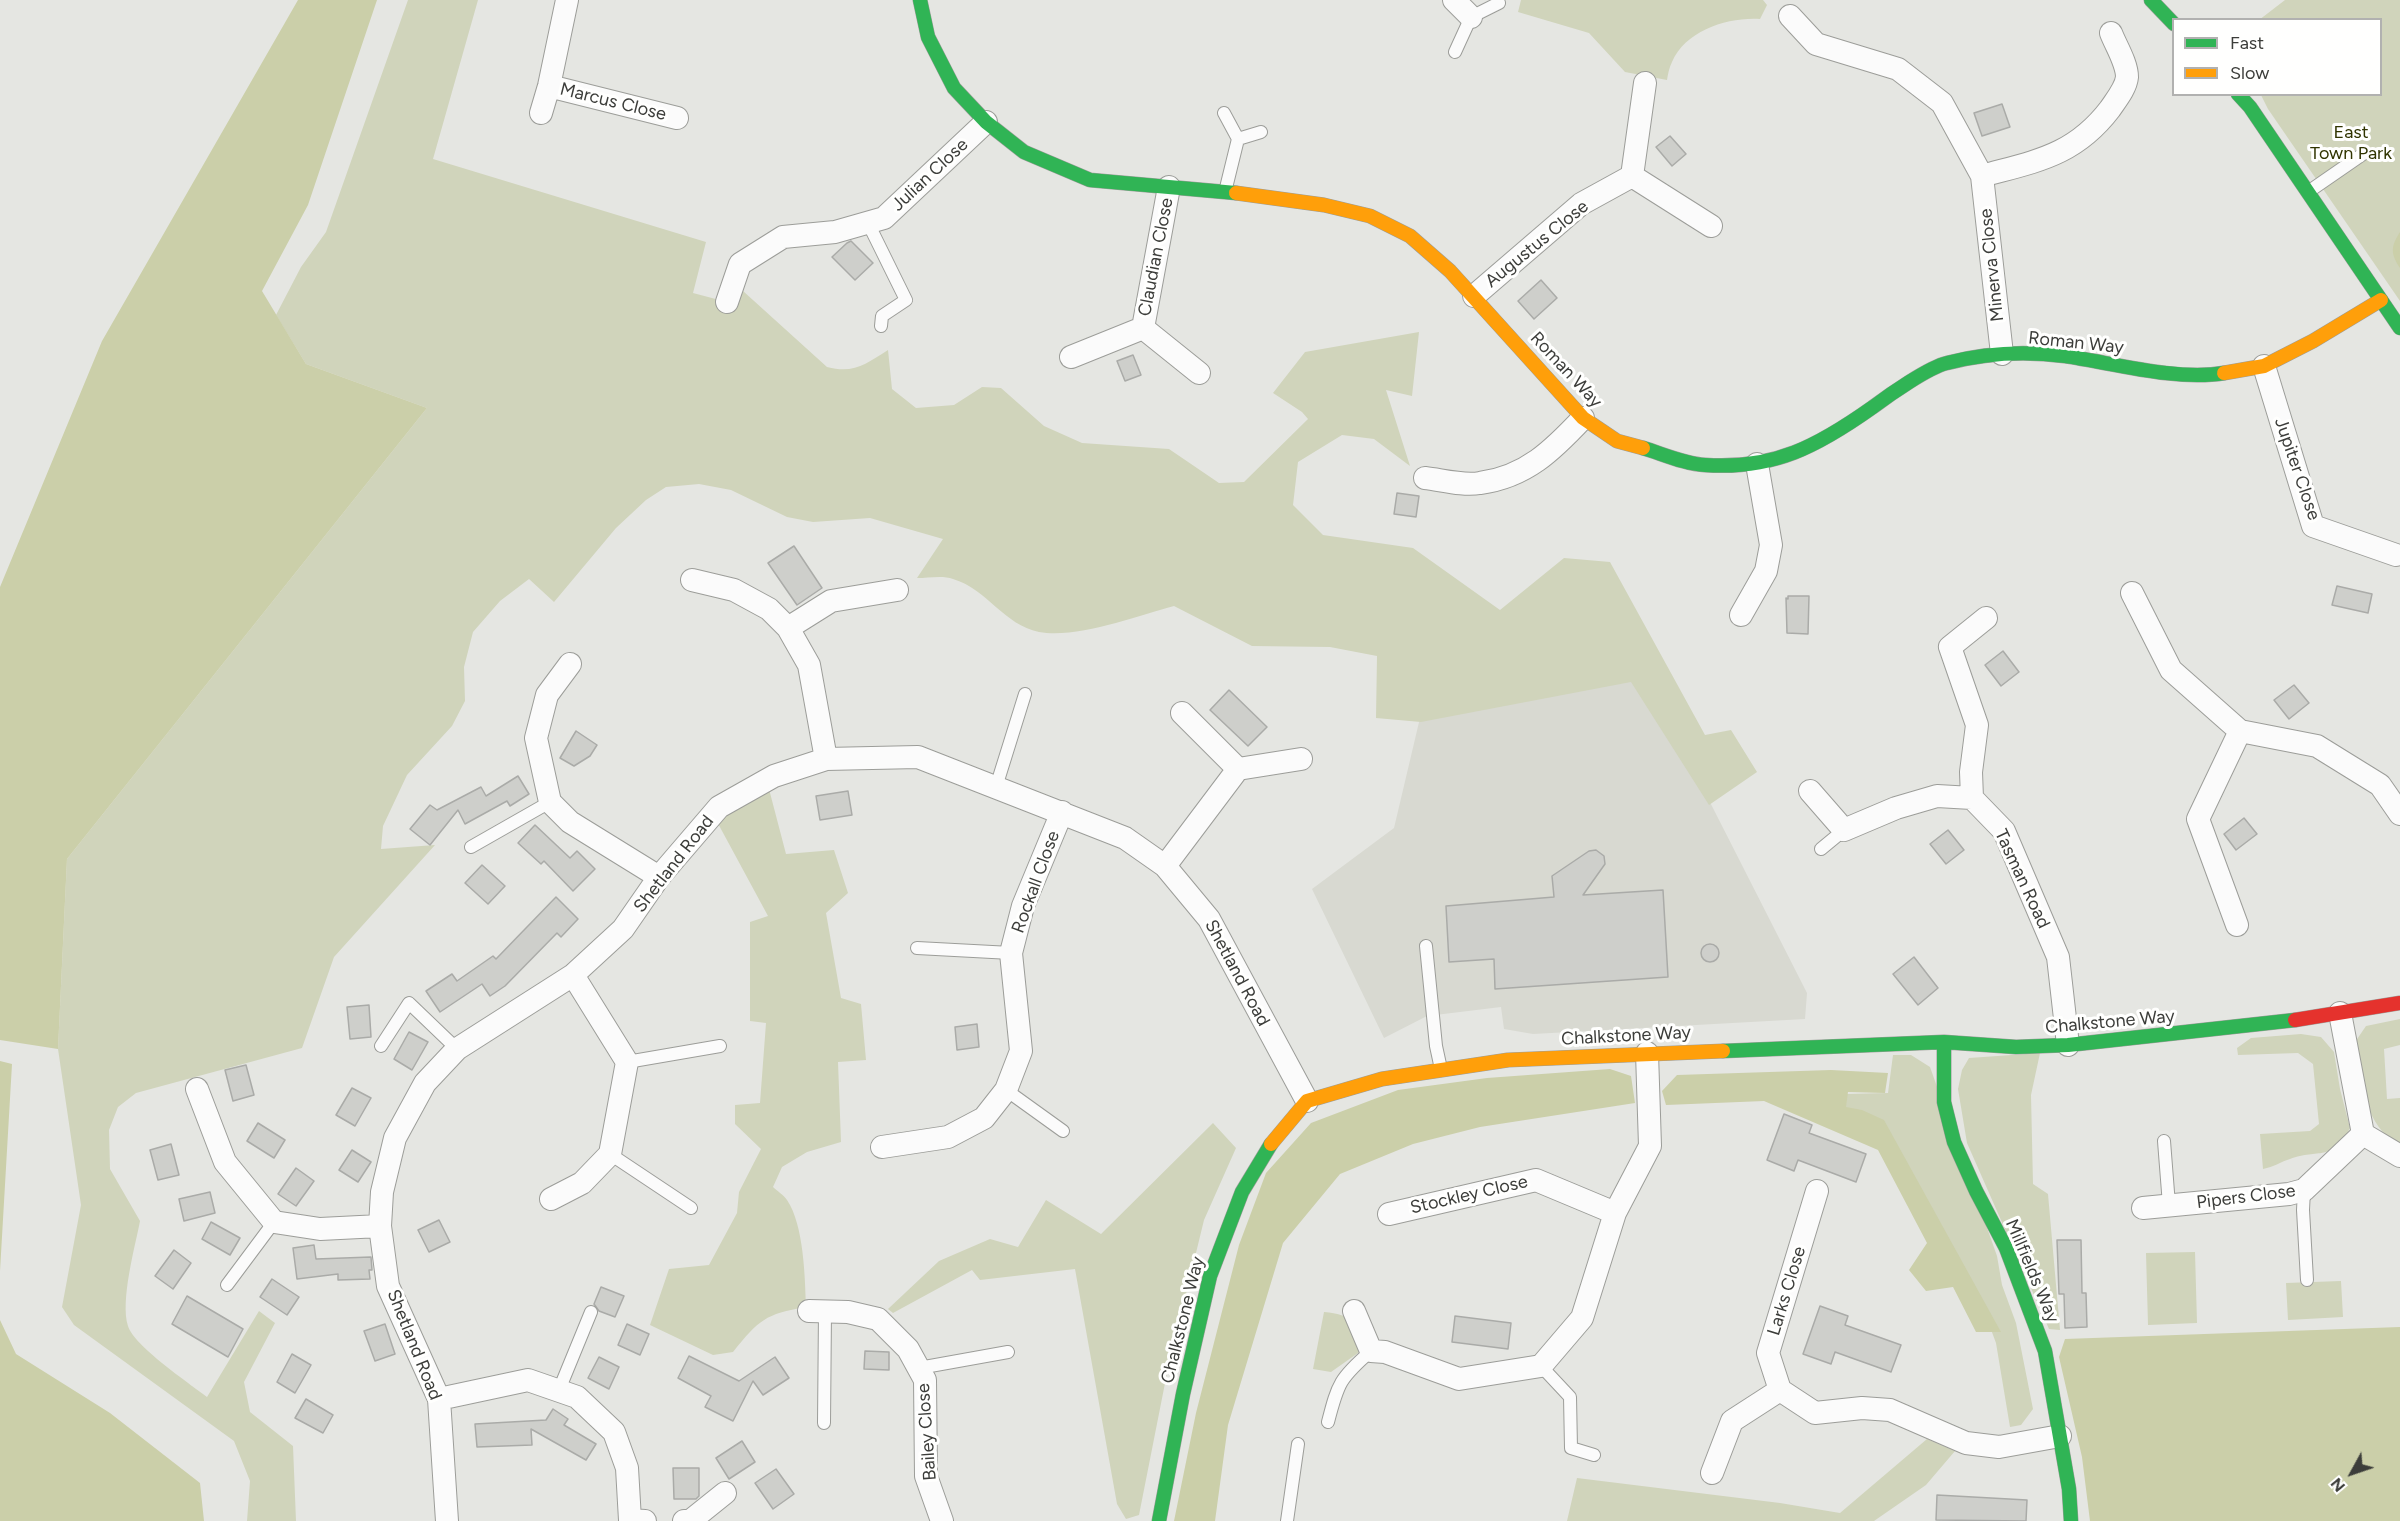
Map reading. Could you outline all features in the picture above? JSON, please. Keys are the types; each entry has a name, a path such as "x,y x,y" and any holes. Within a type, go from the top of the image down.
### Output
{"street":[{"name":"Marcus Close","path":"541,112 549,86 567,0"},
{"name":"Roman Way","path":"920,0 928,37 954,88 986,122 1024,152 1090,180 1225,192 1324,206 1370,216 1410,236 1450,271 1583,418 1617,441 1703,465 1757,464 1790,455 1835,434 1892,393 1945,363 2002,354 2063,356 2165,373 2218,374 2264,366 2313,341 2381,300"},
{"path":"1454,0 1471,17"},
{"path":"2151,0 2172,22"},
{"name":"Minerva Close","path":"1790,16 1816,44 1898,69 1942,103 1982,176 2002,354"},
{"path":"1982,176 2053,156 2077,142 2098,124 2119,96 2127,77 2111,33"},
{"path":"1645,82 1632,176 1711,226"},
{"name":"Marcus Close","path":"549,86 677,118"},
{"path":"2240,96 2250,107 2400,328"},
{"name":"Julian Close","path":"727,302 740,264 783,237 835,232 884,218 986,122"},
{"name":"Augustus Close","path":"1474,296 1581,204 1632,176"},
{"name":"Claudian Close","path":"1143,328 1170,187"},
{"name":"Claudian Close","path":"1071,357 1143,328"},
{"name":"Claudian Close","path":"1143,328 1199,373"},
{"name":"Jupiter Close","path":"2264,366 2313,526 2396,555"},
{"path":"1425,478 1479,483 1523,471 1553,451 1583,418"},
{"path":"1741,615 1766,571 1771,545 1757,464"},
{"path":"692,580 734,590 769,609 788,628 809,665 826,759"},
{"path":"788,628 831,601 897,590"},
{"path":"2132,593 2172,670 2240,732 2317,746 2380,784 2400,814"},
{"path":"1810,791 1844,830 1896,808 1937,796 1972,798 1971,772 1977,725 1950,647 1986,618"},
{"path":"570,664 547,695 536,738 550,802 570,822 659,877"},
{"path":"1182,713 1238,769"},
{"path":"2237,925 2198,819 2240,732"},
{"name":"Shetland Road","path":"447,1521 439,1399 388,1286 380,1226 382,1192 395,1138 425,1083 457,1049 573,975 623,929 659,877 719,807 774,776 826,759 918,757 1125,838 1165,866 1209,919 1306,1101"},
{"path":"1165,866 1238,769 1301,759"},
{"name":"Tasman Road","path":"1972,798 2004,831 2058,957 2068,1046"},
{"name":"Rockall Close","path":"882,1147 948,1137 984,1118 1006,1090 1021,1051 1011,953 1023,906 1062,812"},
{"path":"552,1199 582,1183 610,1154 627,1062 573,975"},
{"name":"Chalkstone Way","path":"1159,1521 1183,1394 1210,1276 1242,1192 1269,1146 1306,1101 1382,1079 1508,1060 1944,1042 2016,1047 2068,1046 2269,1024 2400,1003"},
{"path":"2340,1013 2363,1134 2400,1156"},
{"name":"Millfields Way","path":"1944,1042 1944,1102 1954,1142 1976,1191 2006,1248 2045,1351 2070,1489 2071,1521"},
{"path":"1354,1311 1371,1351 1385,1352 1459,1379 1541,1366 1582,1318 1615,1213 1650,1146 1647,1053"},
{"path":"197,1089 225,1162 274,1222 320,1230 380,1226"},
{"name":"Pipers Close","path":"2143,1208 2289,1194 2304,1190 2363,1134"},
{"name":"Stockley Close","path":"1389,1214 1536,1180 1615,1213"},
{"name":"Larks Close","path":"1780,1390 1768,1353 1817,1191"},
{"name":"Bailey Close","path":"817,1311 848,1312 878,1319 908,1349 926,1380 926,1476 942,1521"},
{"path":"439,1399 528,1380 577,1397 614,1432 627,1468 630,1520 645,1521"},
{"path":"1712,1473 1732,1420 1780,1390 1815,1413 1862,1408 1890,1410 1966,1443 1999,1447 2060,1436"},
{"path":"684,1521 690,1521 725,1493"}],"lane":[{"path":"1455,52 1471,17 1499,3"},
{"path":"1224,113 1238,139 1225,192"},
{"path":"1238,139 1261,132"},
{"path":"2308,192 2363,154"},
{"path":"868,223 906,300 882,316 880,326"},
{"path":"996,787 1025,694"},
{"path":"471,847 550,802"},
{"path":"1821,849 1844,830"},
{"path":"1426,946 1436,1046 1441,1069"},
{"name":"Rockall Close","path":"917,948 1011,953"},
{"path":"381,1046 409,1003 457,1049"},
{"path":"627,1062 720,1046"},
{"path":"1006,1090 1063,1131"},
{"path":"2164,1141 2169,1205"},
{"path":"610,1154 691,1208"},
{"path":"2304,1190 2307,1280"},
{"path":"227,1285 274,1222"},
{"path":"817,1311 824,1423"},
{"path":"559,1390 591,1312"},
{"path":"1328,1422 1338,1386 1350,1369 1371,1351"},
{"path":"919,1368 1008,1352"},
{"path":"1541,1366 1570,1397 1571,1448 1594,1455"},
{"path":"1287,1521 1298,1444"}],"shaded area":[{"path":"1627,639 1807,993 1805,1019 1533,1034 1504,1029 1501,1007 1427,1016 1384,1038 1312,889 1394,828 1424,701"}],"green space":[{"path":"298,0 377,0 308,205 262,291 306,364 427,408 67,859 58,1049 0,1040 0,587 102,341"},
{"path":"408,0 478,0 433,159 706,242 693,293 727,302 743,291 827,367 852,368 888,350 892,389 916,408 954,405 982,387 1001,388 1044,426 1082,443 1169,449 1219,483 1244,482 1308,419 1302,412 1273,393 1305,352 1419,332 1412,396 1386,390 1410,466 1374,439 1342,435 1298,462 1293,505 1323,535 1413,548 1500,610 1564,558 1610,562 1705,735 1731,730 1757,772 1709,805 1631,682 1421,722 1376,718 1377,656 1330,647 1252,646 1174,606 1088,629 1071,632 1039,632 1005,615 965,584 945,577 917,578 943,539 870,518 813,522 787,517 731,490 699,484 666,487 646,500 616,528 554,602 529,579 500,601 473,632 464,667 465,701 452,726 407,775 383,826 381,849 435,845 334,957 302,1048 136,1093 118,1107 109,1130 110,1169 140,1221 129,1274 126,1303 128,1326 132,1334 151,1354 207,1397 259,1311 275,1323 244,1382 250,1412 293,1446 296,1521 247,1521 250,1481 234,1441 74,1325 62,1307 81,1205 58,1049 67,859 427,408 306,364 276,315 301,267 326,232"},
{"path":"1521,0 1763,0 1767,5 1760,19 1722,23 1709,28 1687,42 1672,62 1667,80 1625,72 1589,33 1518,12"},
{"name":"East Town Park","path":"2285,0 2400,0 2400,301 2268,109 2262,96 2382,96 2382,18 2262,18"},
{"path":"2400,232 2400,268 2393,250"},
{"path":"769,789 786,854 834,850 848,893 826,913 841,998 861,1004 866,1060 838,1062 841,1142 807,1152 782,1167 773,1187 787,1200 797,1223 802,1252 806,1307 781,1312 764,1320 733,1352 713,1355 650,1325 669,1269 709,1265 737,1213 739,1192 761,1149 735,1124 735,1105 760,1103 766,1023 750,1021 750,922 768,916 715,818"},
{"path":"2400,1019 2400,1045 2384,1049 2387,1099 2400,1098 2400,1145 2388,1137 2372,1115 2362,1088 2353,1045 2366,1026"},
{"path":"2301,1034 2321,1037 2334,1052 2350,1128 2337,1146 2331,1150 2300,1156 2263,1169 2260,1134 2310,1131 2319,1124 2313,1064 2298,1053 2238,1055 2237,1048 2251,1038"},
{"path":"2040,1053 2031,1095 2033,1184 2048,1194 2060,1330 2049,1329 1967,1143 1958,1089 1962,1070 1969,1058"},
{"path":"1893,1055 1911,1055 1930,1067 1997,1256 2002,1285 2016,1323 2033,1409 2021,1425 2010,1427 1996,1343 1980,1300 1918,1189 1844,1112 1845,1094 1888,1093"},
{"path":"0,1061 12,1064 0,1271"},
{"path":"1610,1069 1631,1076 1635,1103 1480,1127 1413,1144 1340,1174 1283,1243 1228,1425 1215,1521 1174,1521 1196,1413 1239,1245 1266,1173 1311,1123 1398,1090 1487,1078"},
{"path":"1831,1070 1888,1073 1885,1093 1848,1092 1846,1107 1862,1110 1884,1120 2001,1332 1976,1332 1953,1287 1926,1291 1909,1270 1927,1243 1878,1150 1764,1101 1666,1105 1662,1091 1677,1075"},
{"path":"1213,1123 1236,1148 1204,1220 1168,1368 1139,1515 1126,1519 1117,1504 1075,1269 980,1280 972,1270 893,1313 888,1309 939,1261 990,1239 1018,1247 1046,1200 1101,1234"},
{"path":"2195,1252 2197,1323 2148,1325 2146,1253"},
{"path":"2341,1281 2343,1317 2288,1320 2286,1283"},
{"path":"1324,1312 1341,1315 1350,1320 1361,1346 1358,1353 1331,1372 1313,1369"},
{"path":"0,1320 16,1354 110,1413 200,1483 204,1521 0,1521"},
{"path":"2400,1327 2400,1521 2090,1521 2082,1457 2059,1357 2065,1339"},
{"path":"1927,1439 1955,1451 1926,1485 1874,1521 1567,1521 1577,1478 1780,1503 1840,1513"}],"building":[{"path":"2002,104 2010,127 1982,136 1974,113"},
{"path":"1670,136 1686,154 1672,166 1656,147"},
{"path":"851,241 873,263 855,280 832,257"},
{"path":"1541,280 1557,298 1534,319 1518,301"},
{"path":"1133,355 1141,375 1125,381 1117,361"},
{"path":"1397,493 1419,496 1416,517 1394,514"},
{"path":"794,546 822,588 797,605 768,563"},
{"path":"2337,586 2372,594 2368,613 2332,605"},
{"path":"1788,596 1809,596 1808,634 1787,633 1786,598 1788,599"},
{"path":"2003,651 2019,672 2001,686 1985,665"},
{"path":"2294,685 2309,703 2289,719 2274,700"},
{"path":"1229,690 1267,727 1248,746 1210,710"},
{"path":"576,731 597,745 590,756 574,766 560,758"},
{"path":"518,776 529,794 510,806 507,801 465,824 458,810 430,845 410,829 430,805 437,810 481,787 486,796"},
{"path":"848,791 852,815 820,820 816,796"},
{"path":"2244,818 2257,834 2236,850 2224,834"},
{"path":"535,825 570,858 577,851 595,869 573,891 544,861 541,864 518,843"},
{"path":"1948,830 1964,850 1946,864 1930,844"},
{"path":"1596,850 1604,856 1605,864 1583,895 1663,890 1668,977 1495,989 1494,959 1449,962 1446,906 1554,897 1552,876 1589,851"},
{"path":"482,865 505,886 488,904 465,883"},
{"path":"556,897 578,919 561,937 557,933 505,986 490,996 482,984 440,1012 426,991 452,974 457,981 493,956 496,959"},
{"path":"1710,944 1716,947 1719,953 1716,959 1710,962 1704,959 1701,953 1704,947"},
{"path":"1914,957 1938,988 1918,1005 1893,974"},
{"path":"369,1005 371,1037 350,1039 347,1007"},
{"path":"977,1024 979,1047 957,1050 955,1027"},
{"path":"409,1032 428,1042 412,1070 394,1059"},
{"path":"246,1065 254,1095 233,1101 225,1070"},
{"path":"352,1088 371,1098 355,1126 336,1115"},
{"path":"1784,1114 1812,1125 1809,1133 1866,1154 1856,1182 1798,1160 1794,1171 1767,1160"},
{"path":"258,1123 285,1140 274,1158 247,1141"},
{"path":"171,1144 179,1175 158,1180 150,1150"},
{"path":"352,1150 371,1162 358,1182 339,1170"},
{"path":"296,1168 314,1181 296,1206 278,1194"},
{"path":"210,1192 215,1213 184,1221 179,1199"},
{"path":"439,1220 450,1242 429,1252 418,1230"},
{"path":"211,1222 240,1238 230,1255 202,1239"},
{"path":"2057,1240 2081,1240 2082,1293 2086,1293 2087,1327 2065,1328 2064,1294 2059,1294"},
{"path":"314,1245 316,1259 371,1257 370,1279 338,1280 338,1274 297,1279 293,1248"},
{"path":"174,1250 191,1263 173,1289 155,1276"},
{"path":"272,1279 299,1297 287,1315 260,1297"},
{"path":"601,1287 624,1296 615,1317 599,1311 594,1304"},
{"path":"187,1296 243,1329 228,1357 172,1324"},
{"path":"1820,1306 1848,1316 1845,1325 1901,1345 1891,1372 1835,1352 1831,1364 1803,1354"},
{"path":"1455,1316 1511,1323 1508,1349 1452,1342"},
{"path":"385,1324 395,1354 375,1361 364,1331"},
{"path":"627,1324 649,1334 640,1355 618,1345"},
{"path":"865,1351 889,1352 889,1370 864,1369"},
{"path":"292,1354 311,1365 295,1393 277,1382"},
{"path":"689,1356 739,1381 775,1357 789,1378 763,1395 753,1381 733,1421 705,1407 711,1396 678,1378"},
{"path":"599,1357 619,1367 609,1389 588,1378"},
{"path":"306,1399 333,1415 323,1433 295,1418"},
{"path":"553,1409 568,1419 564,1425 596,1444 586,1460 531,1429 532,1445 477,1447 475,1424 546,1420"},
{"path":"742,1441 755,1462 729,1479 716,1458"},
{"path":"673,1468 699,1468 699,1496 696,1499 674,1499"},
{"path":"776,1469 794,1494 773,1509 755,1483"},
{"path":"1937,1495 2027,1500 2026,1521 1936,1520"}],"traffic: fast":[{"path":"920,0 928,37 954,88 986,122 1024,152 1090,180 1236,193"},
{"path":"2151,0 2172,22"},
{"path":"2240,96 2250,107 2400,328"},
{"path":"1643,448 1682,461 1705,465 1730,466 1774,459 1814,444 1930,370 1947,363 1976,357 2021,353 2051,354 2165,373 2186,375 2224,373"},
{"path":"1723,1051 1944,1042 2016,1047 2068,1045 2295,1020"},
{"path":"1944,1042 1944,1102 1954,1142 1976,1191 2006,1248 2045,1351 2069,1489 2071,1521"},
{"path":"1159,1521 1183,1394 1210,1276 1242,1192 1271,1144"}],"traffic: slow":[{"path":"1236,193 1324,205 1370,216 1410,236 1450,271 1583,418 1617,441 1643,448"},
{"path":"2224,373 2264,366 2313,341 2381,300"},
{"path":"1271,1144 1307,1101 1382,1079 1508,1060 1723,1051"}],"traffic: jam":[{"path":"2295,1020 2400,1003"}]}
